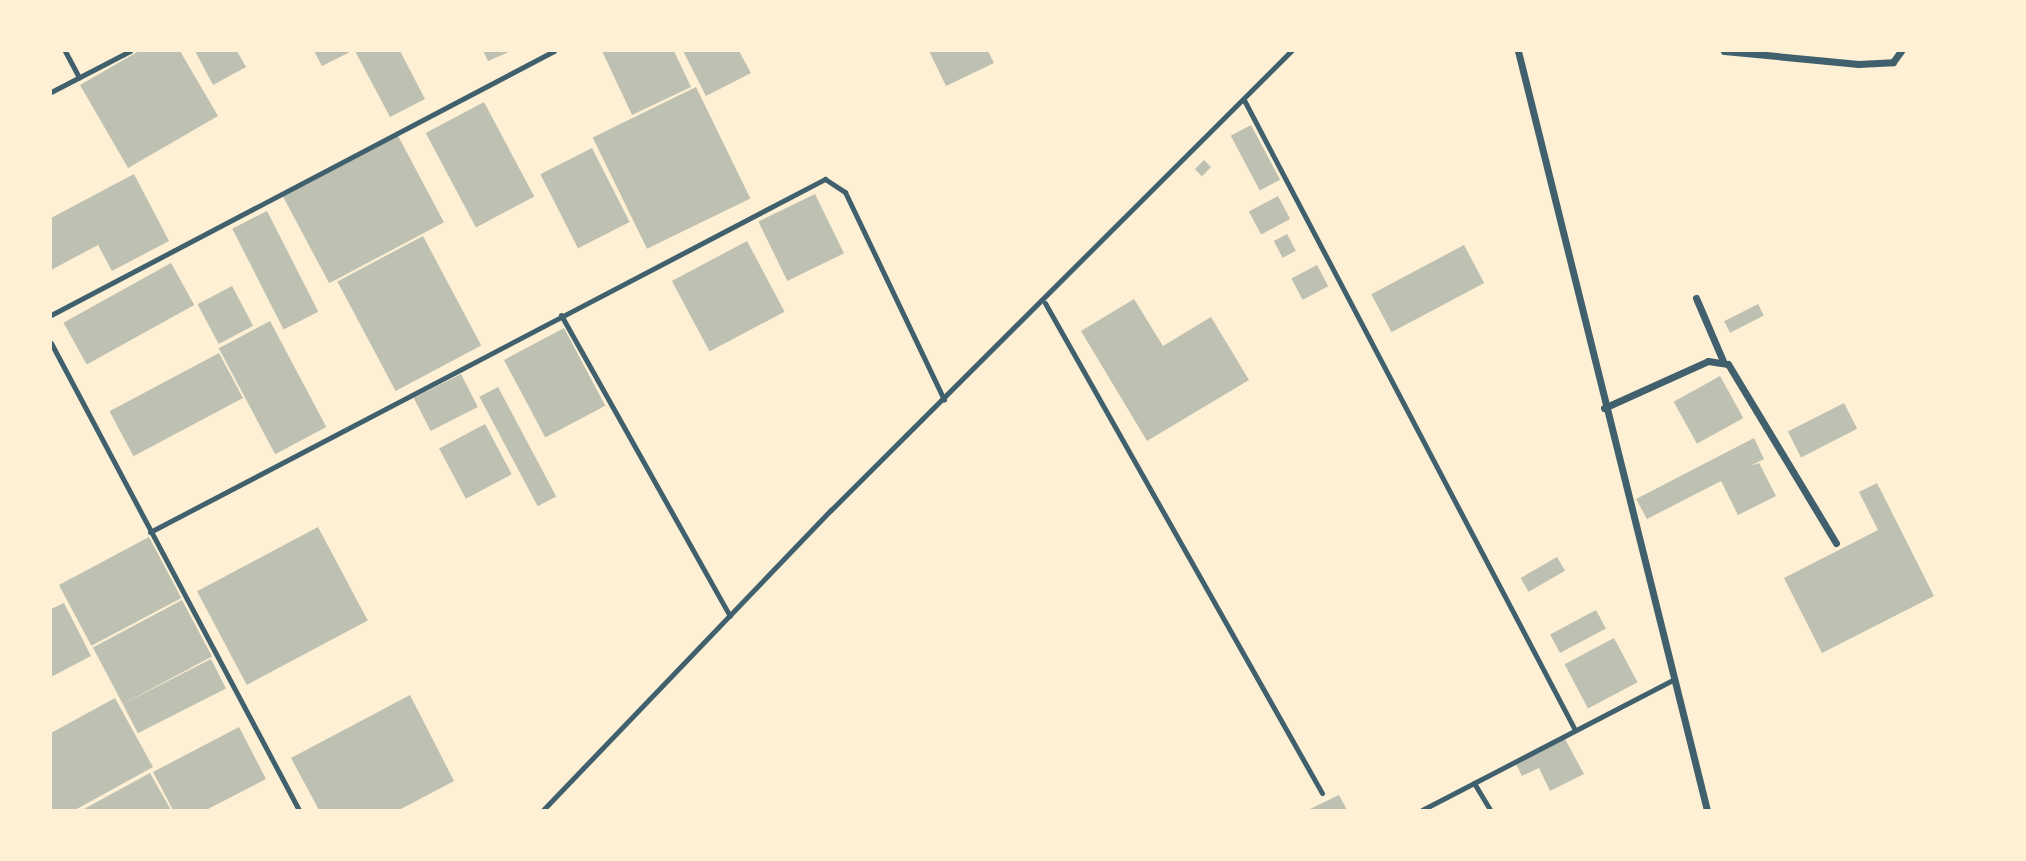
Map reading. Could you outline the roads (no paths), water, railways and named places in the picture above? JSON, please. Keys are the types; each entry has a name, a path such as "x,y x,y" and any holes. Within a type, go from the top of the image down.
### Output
{"street":[{"path":"1518,51 1548,155 1604,408 1707,810"},
{"path":"1724,51 1887,64 1901,51"},
{"path":"1696,298 1723,361 1836,543"},
{"path":"1604,408 1708,361 1723,361"}],"lane":[{"path":"65,51 79,77"},
{"path":"51,92 130,51"},
{"path":"51,315 554,51"},
{"path":"543,810 730,616 944,400 1045,303 1291,51"},
{"path":"1244,100 1574,728"},
{"path":"149,532 818,181 833,181 845,192 944,400"},
{"path":"1045,303 1322,793"},
{"path":"561,315 730,616"},
{"path":"51,343 299,810"},
{"path":"1422,810 1574,728 1675,680"},
{"path":"1474,783 1490,810"}]}
